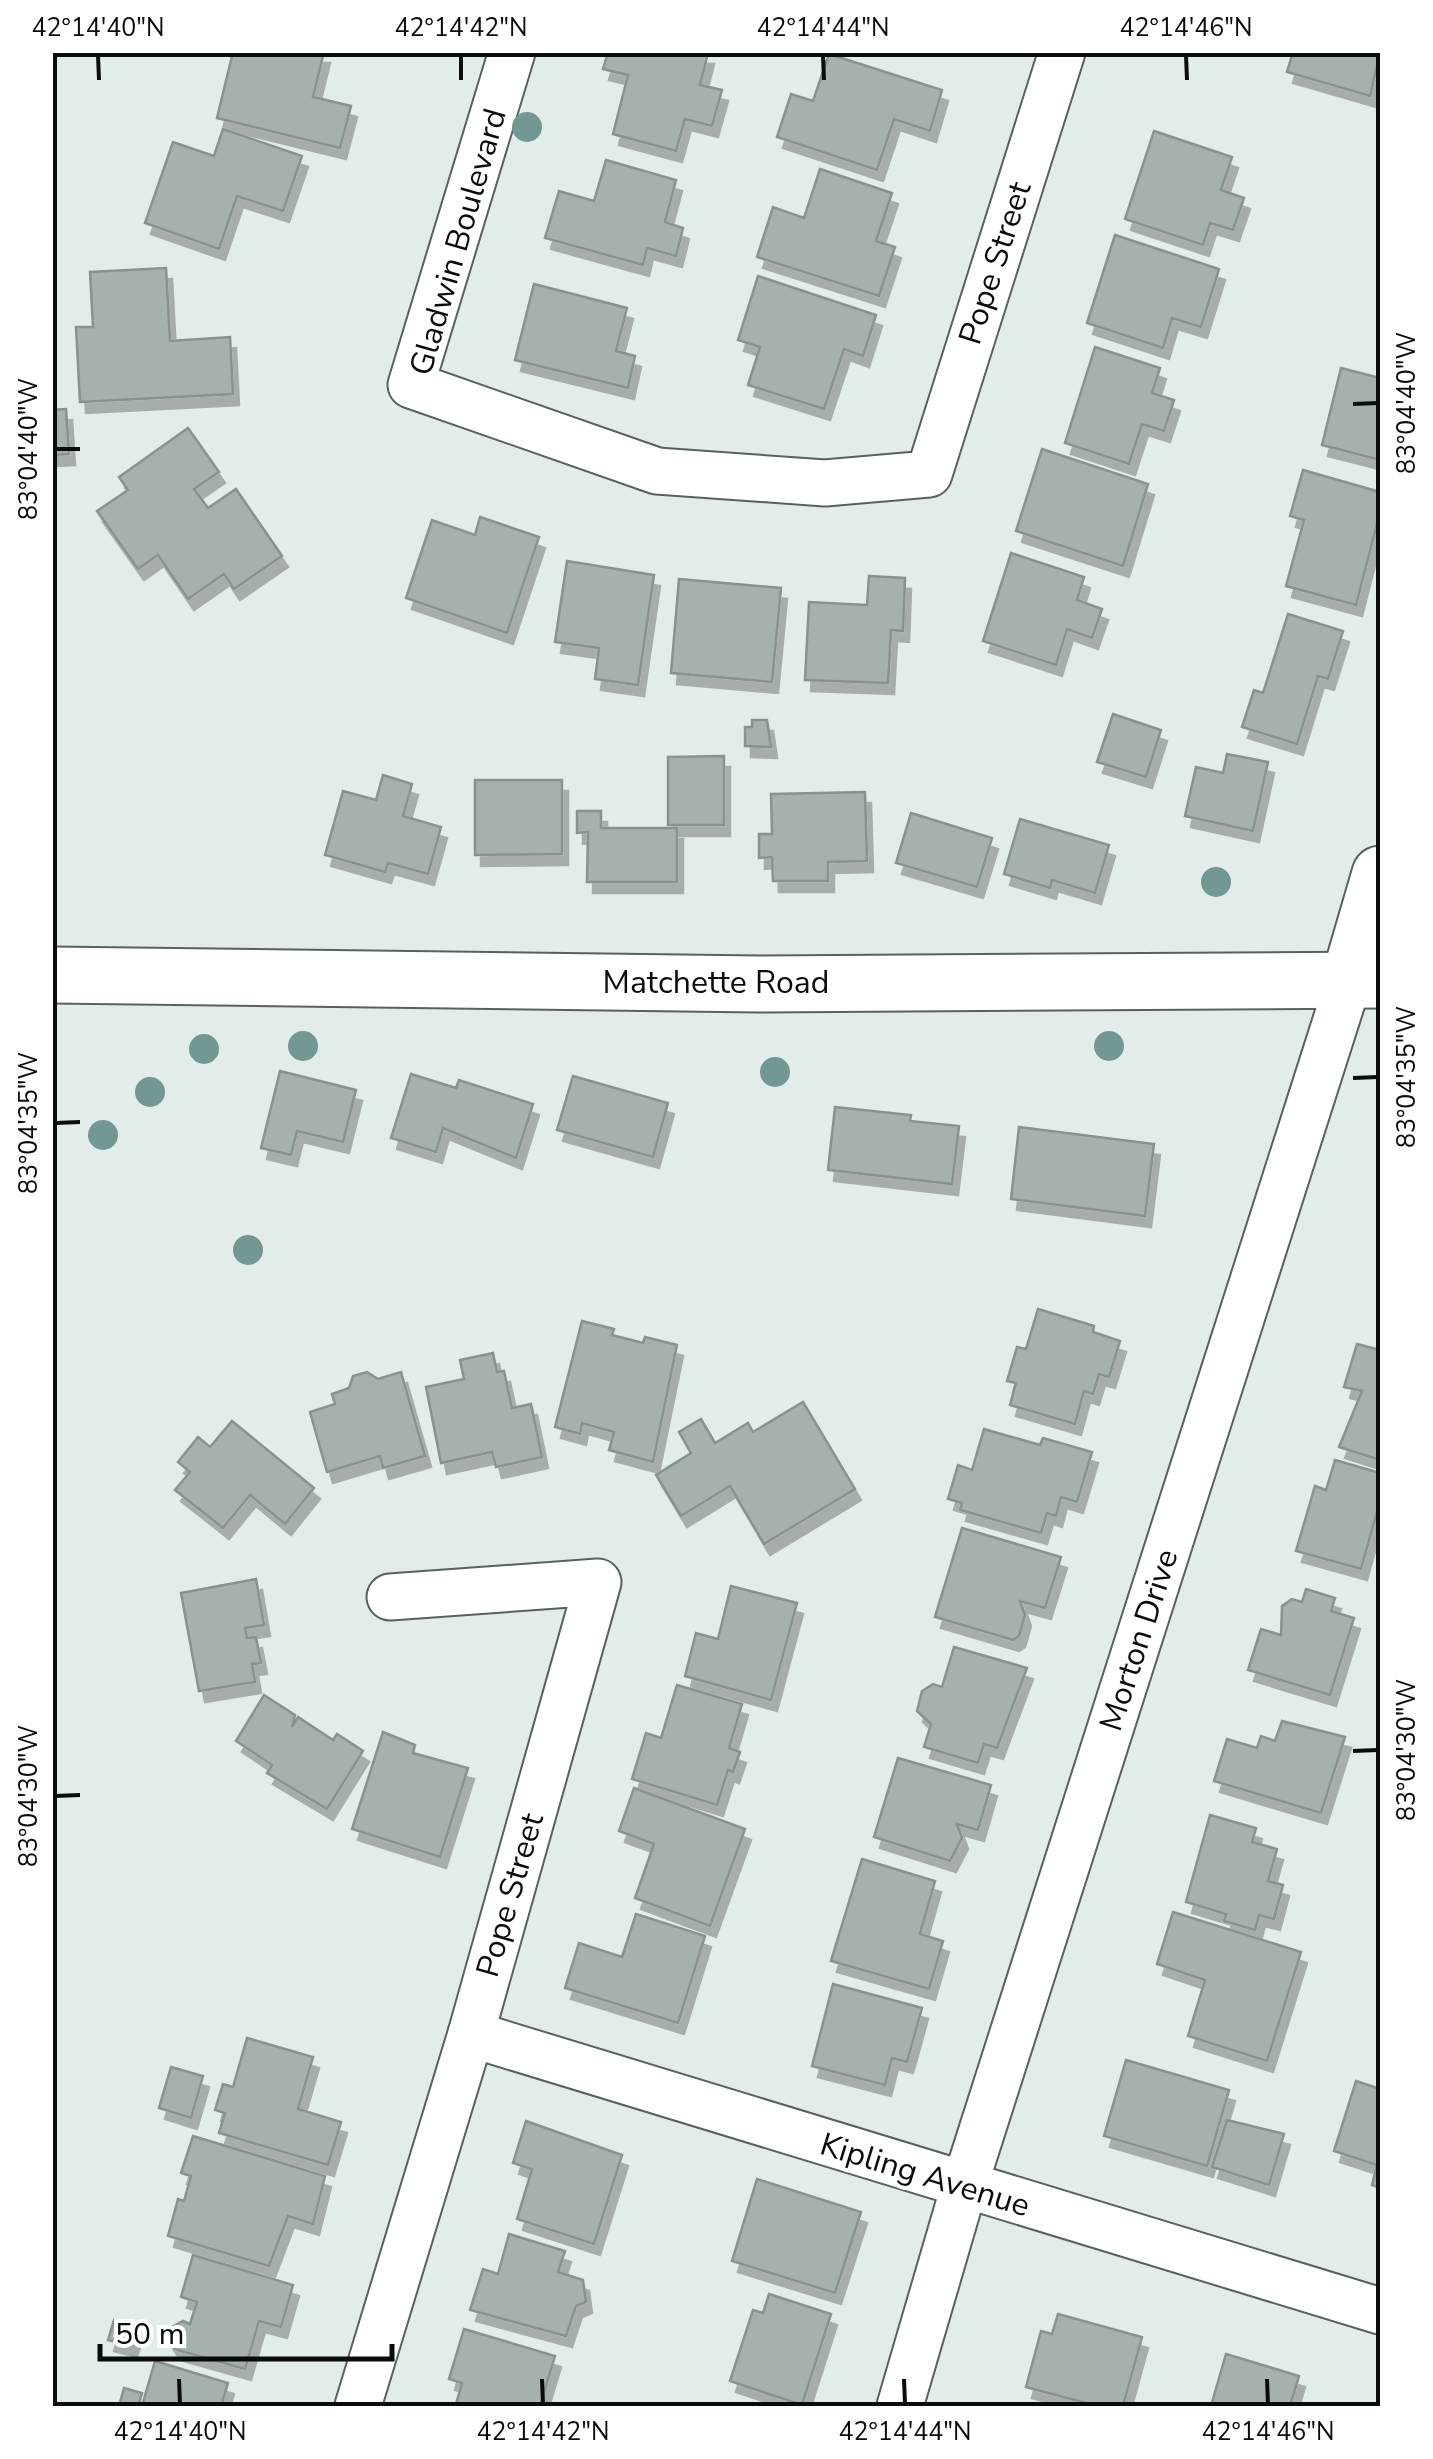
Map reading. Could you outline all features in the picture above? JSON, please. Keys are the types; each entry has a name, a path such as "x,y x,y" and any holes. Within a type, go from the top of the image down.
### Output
{"street":[{"name":"Gladwin Boulevard","path":"512,52 411,385 656,471 825,484 929,474"},
{"name":"Pope Street","path":"929,474 1062,52"},
{"name":"Morton Drive","path":"900,2406 964,2187 1365,980 1380,874"},
{"name":"Matchette Road","path":"52,974 759,984 1365,980"},
{"name":"Pope Street","path":"358,2406 471,2034 598,1582 390,1597"},
{"name":"Kipling Avenue","path":"471,2034 964,2187 1380,2310"}],"building":[{"path":"233,52 324,52 313,97 351,106 340,148 217,118"},
{"path":"608,52 708,53 700,85 722,90 712,126 685,119 676,151 613,134 628,75 603,69"},
{"path":"1293,52 1380,52 1370,96 1287,72"},
{"path":"829,54 942,90 930,131 894,119 877,170 777,137 791,94 813,101"},
{"path":"223,129 302,156 283,211 237,196 219,249 145,223 173,142 214,156"},
{"path":"1154,131 1232,157 1221,190 1244,198 1233,230 1210,223 1203,245 1125,219"},
{"path":"606,160 676,180 665,222 683,228 676,256 647,248 643,265 545,238 559,191 594,201"},
{"path":"820,169 892,193 876,241 895,247 879,296 757,257 773,207 804,218"},
{"path":"1115,235 1219,269 1201,327 1172,318 1163,348 1087,323"},
{"path":"166,268 170,341 230,337 233,394 80,402 76,327 93,327 90,272"},
{"path":"758,276 876,315 863,356 844,349 824,409 748,385 760,347 738,340"},
{"path":"534,284 627,308 616,351 635,356 628,388 515,360"},
{"path":"1095,347 1160,368 1152,393 1174,400 1164,431 1142,424 1129,464 1065,443"},
{"path":"1341,368 1380,378 1380,460 1322,445"},
{"path":"66,409 69,454 52,455 52,410"},
{"path":"188,428 219,472 194,489 208,508 236,489 282,556 234,589 224,574 188,599 158,555 138,569 97,511 128,490 119,477"},
{"path":"1042,449 1148,484 1123,566 1016,531"},
{"path":"1303,470 1380,492 1380,512 1356,605 1286,586 1304,520 1290,516"},
{"path":"480,517 539,537 507,633 406,598 432,520 475,535"},
{"path":"1011,553 1084,577 1077,600 1102,609 1092,638 1067,629 1056,665 983,641"},
{"path":"567,561 654,575 638,685 595,679 599,648 555,642"},
{"path":"869,576 905,578 903,631 891,630 888,683 805,680 809,602 867,605"},
{"path":"679,579 781,588 772,682 671,673"},
{"path":"1288,614 1343,631 1328,679 1318,676 1297,744 1242,727 1254,690 1263,693"},
{"path":"1113,714 1161,730 1146,777 1097,762"},
{"path":"752,720 767,720 771,747 745,746 745,727 752,727"},
{"path":"1227,754 1268,762 1253,831 1185,816 1196,767 1223,773"},
{"path":"724,756 724,825 668,825 668,757"},
{"path":"383,775 412,784 403,816 441,827 428,874 388,863 385,872 325,855 343,791 376,800"},
{"path":"475,780 562,780 562,854 475,855"},
{"path":"865,792 867,861 828,862 828,881 773,881 772,857 759,858 759,834 772,834 771,794"},
{"path":"577,811 601,811 601,828 677,828 677,882 587,882 588,832 577,833"},
{"path":"911,813 992,838 977,887 896,863"},
{"path":"1020,819 1109,845 1095,893 1052,880 1050,888 1004,874"},
{"path":"280,1071 356,1090 343,1142 297,1131 291,1155 261,1148"},
{"path":"411,1074 456,1088 459,1080 533,1104 516,1158 443,1128 436,1152 391,1138"},
{"path":"573,1076 668,1103 653,1157 557,1130"},
{"path":"835,1107 911,1115 910,1121 959,1126 952,1184 828,1170"},
{"path":"1019,1127 1154,1144 1145,1216 1011,1199"},
{"path":"1038,1309 1094,1326 1093,1332 1120,1341 1109,1377 1099,1374 1093,1394 1084,1391 1075,1424 1010,1405 1016,1383 1007,1381 1017,1347 1026,1349"},
{"path":"582,1321 614,1329 612,1335 643,1343 645,1337 677,1345 653,1462 609,1450 614,1432 582,1423 580,1434 555,1427"},
{"path":"1357,1344 1380,1350 1380,1460 1339,1447 1362,1391 1344,1387"},
{"path":"493,1353 497,1372 504,1371 512,1408 531,1404 542,1457 496,1467 492,1452 441,1463 426,1387 464,1379 460,1360"},
{"path":"367,1372 378,1379 401,1372 425,1456 383,1468 380,1456 327,1472 310,1412 335,1404 332,1394 349,1388 353,1376"},
{"path":"803,1402 855,1489 764,1544 730,1486 681,1516 656,1475 691,1453 679,1432 701,1419 715,1443 748,1423 753,1432"},
{"path":"232,1421 314,1488 285,1524 250,1495 223,1528 175,1490 190,1472 178,1462 198,1437 210,1447"},
{"path":"984,1429 1040,1445 1043,1438 1092,1452 1077,1502 1061,1497 1056,1516 1047,1513 1041,1533 960,1510 962,1503 948,1499 958,1465 972,1470"},
{"path":"1335,1460 1380,1473 1380,1501 1361,1569 1296,1551 1315,1486 1326,1490"},
{"path":"962,1528 1061,1557 1045,1608 1020,1601 1025,1615 1019,1636 1013,1640 935,1617"},
{"path":"256,1579 264,1625 245,1628 247,1638 256,1637 261,1663 252,1664 255,1682 199,1691 181,1593"},
{"path":"731,1586 797,1603 771,1700 685,1676 696,1633 718,1639"},
{"path":"1306,1589 1335,1598 1331,1611 1354,1618 1330,1695 1248,1670 1261,1629 1281,1635 1282,1606 1292,1599 1302,1602"},
{"path":"954,1647 1027,1668 997,1748 984,1744 978,1763 924,1747 931,1724 917,1711 922,1691 933,1684 942,1687"},
{"path":"677,1685 742,1704 729,1748 740,1752 733,1772 728,1770 717,1805 632,1779 646,1733 661,1738"},
{"path":"264,1695 295,1715 292,1727 298,1717 333,1740 337,1734 363,1751 327,1809 267,1773 272,1765 236,1741"},
{"path":"1282,1721 1345,1737 1321,1813 1214,1781 1227,1739 1257,1748 1261,1736 1275,1741"},
{"path":"383,1732 415,1745 413,1753 468,1768 440,1857 352,1829"},
{"path":"898,1758 991,1785 978,1830 957,1824 962,1838 950,1861 874,1837"},
{"path":"634,1788 745,1829 710,1926 635,1898 654,1844 619,1831"},
{"path":"1210,1815 1256,1828 1252,1842 1277,1849 1268,1881 1283,1885 1274,1919 1259,1915 1255,1930 1224,1921 1226,1914 1186,1902"},
{"path":"862,1859 935,1881 920,1934 943,1941 929,1989 831,1961"},
{"path":"1173,1912 1301,1952 1267,2061 1188,2036 1205,1980 1157,1964"},
{"path":"636,1914 705,1936 678,2023 565,1988 579,1943 622,1957"},
{"path":"833,1984 922,2008 907,2062 892,2058 885,2085 812,2066"},
{"path":"247,2038 313,2057 298,2109 341,2122 328,2165 219,2133 225,2113 215,2110 223,2084 233,2087"},
{"path":"1126,2060 1229,2090 1207,2166 1104,2136"},
{"path":"171,2067 203,2076 191,2118 159,2108"},
{"path":"1356,2081 1380,2089 1380,2188 1372,2185 1377,2165 1334,2151"},
{"path":"1227,2120 1284,2134 1269,2185 1212,2167"},
{"path":"526,2121 622,2155 594,2244 517,2219 532,2169 513,2163"},
{"path":"193,2136 325,2176 313,2224 288,2216 269,2266 168,2236 178,2199 184,2201 191,2176 181,2173"},
{"path":"757,2179 861,2212 835,2293 732,2261"},
{"path":"509,2234 565,2251 558,2272 583,2280 586,2302 576,2306 566,2336 470,2310 483,2269 498,2274"},
{"path":"193,2255 293,2285 281,2327 259,2321 245,2369 174,2349 168,2339 172,2327 183,2321 190,2324 197,2302 181,2297"},
{"path":"769,2294 831,2314 802,2405 730,2381 753,2310 763,2313"},
{"path":"1058,2314 1142,2337 1123,2406 1097,2406 1026,2387 1041,2331 1052,2334"},
{"path":"114,2320 137,2327 131,2346 108,2340"},
{"path":"464,2329 555,2356 540,2406 456,2404 462,2383 449,2379"},
{"path":"1226,2354 1299,2376 1290,2406 1211,2406"},
{"path":"155,2361 228,2383 221,2406 142,2406"},
{"path":"124,2388 142,2393 138,2406 119,2406"}]}
